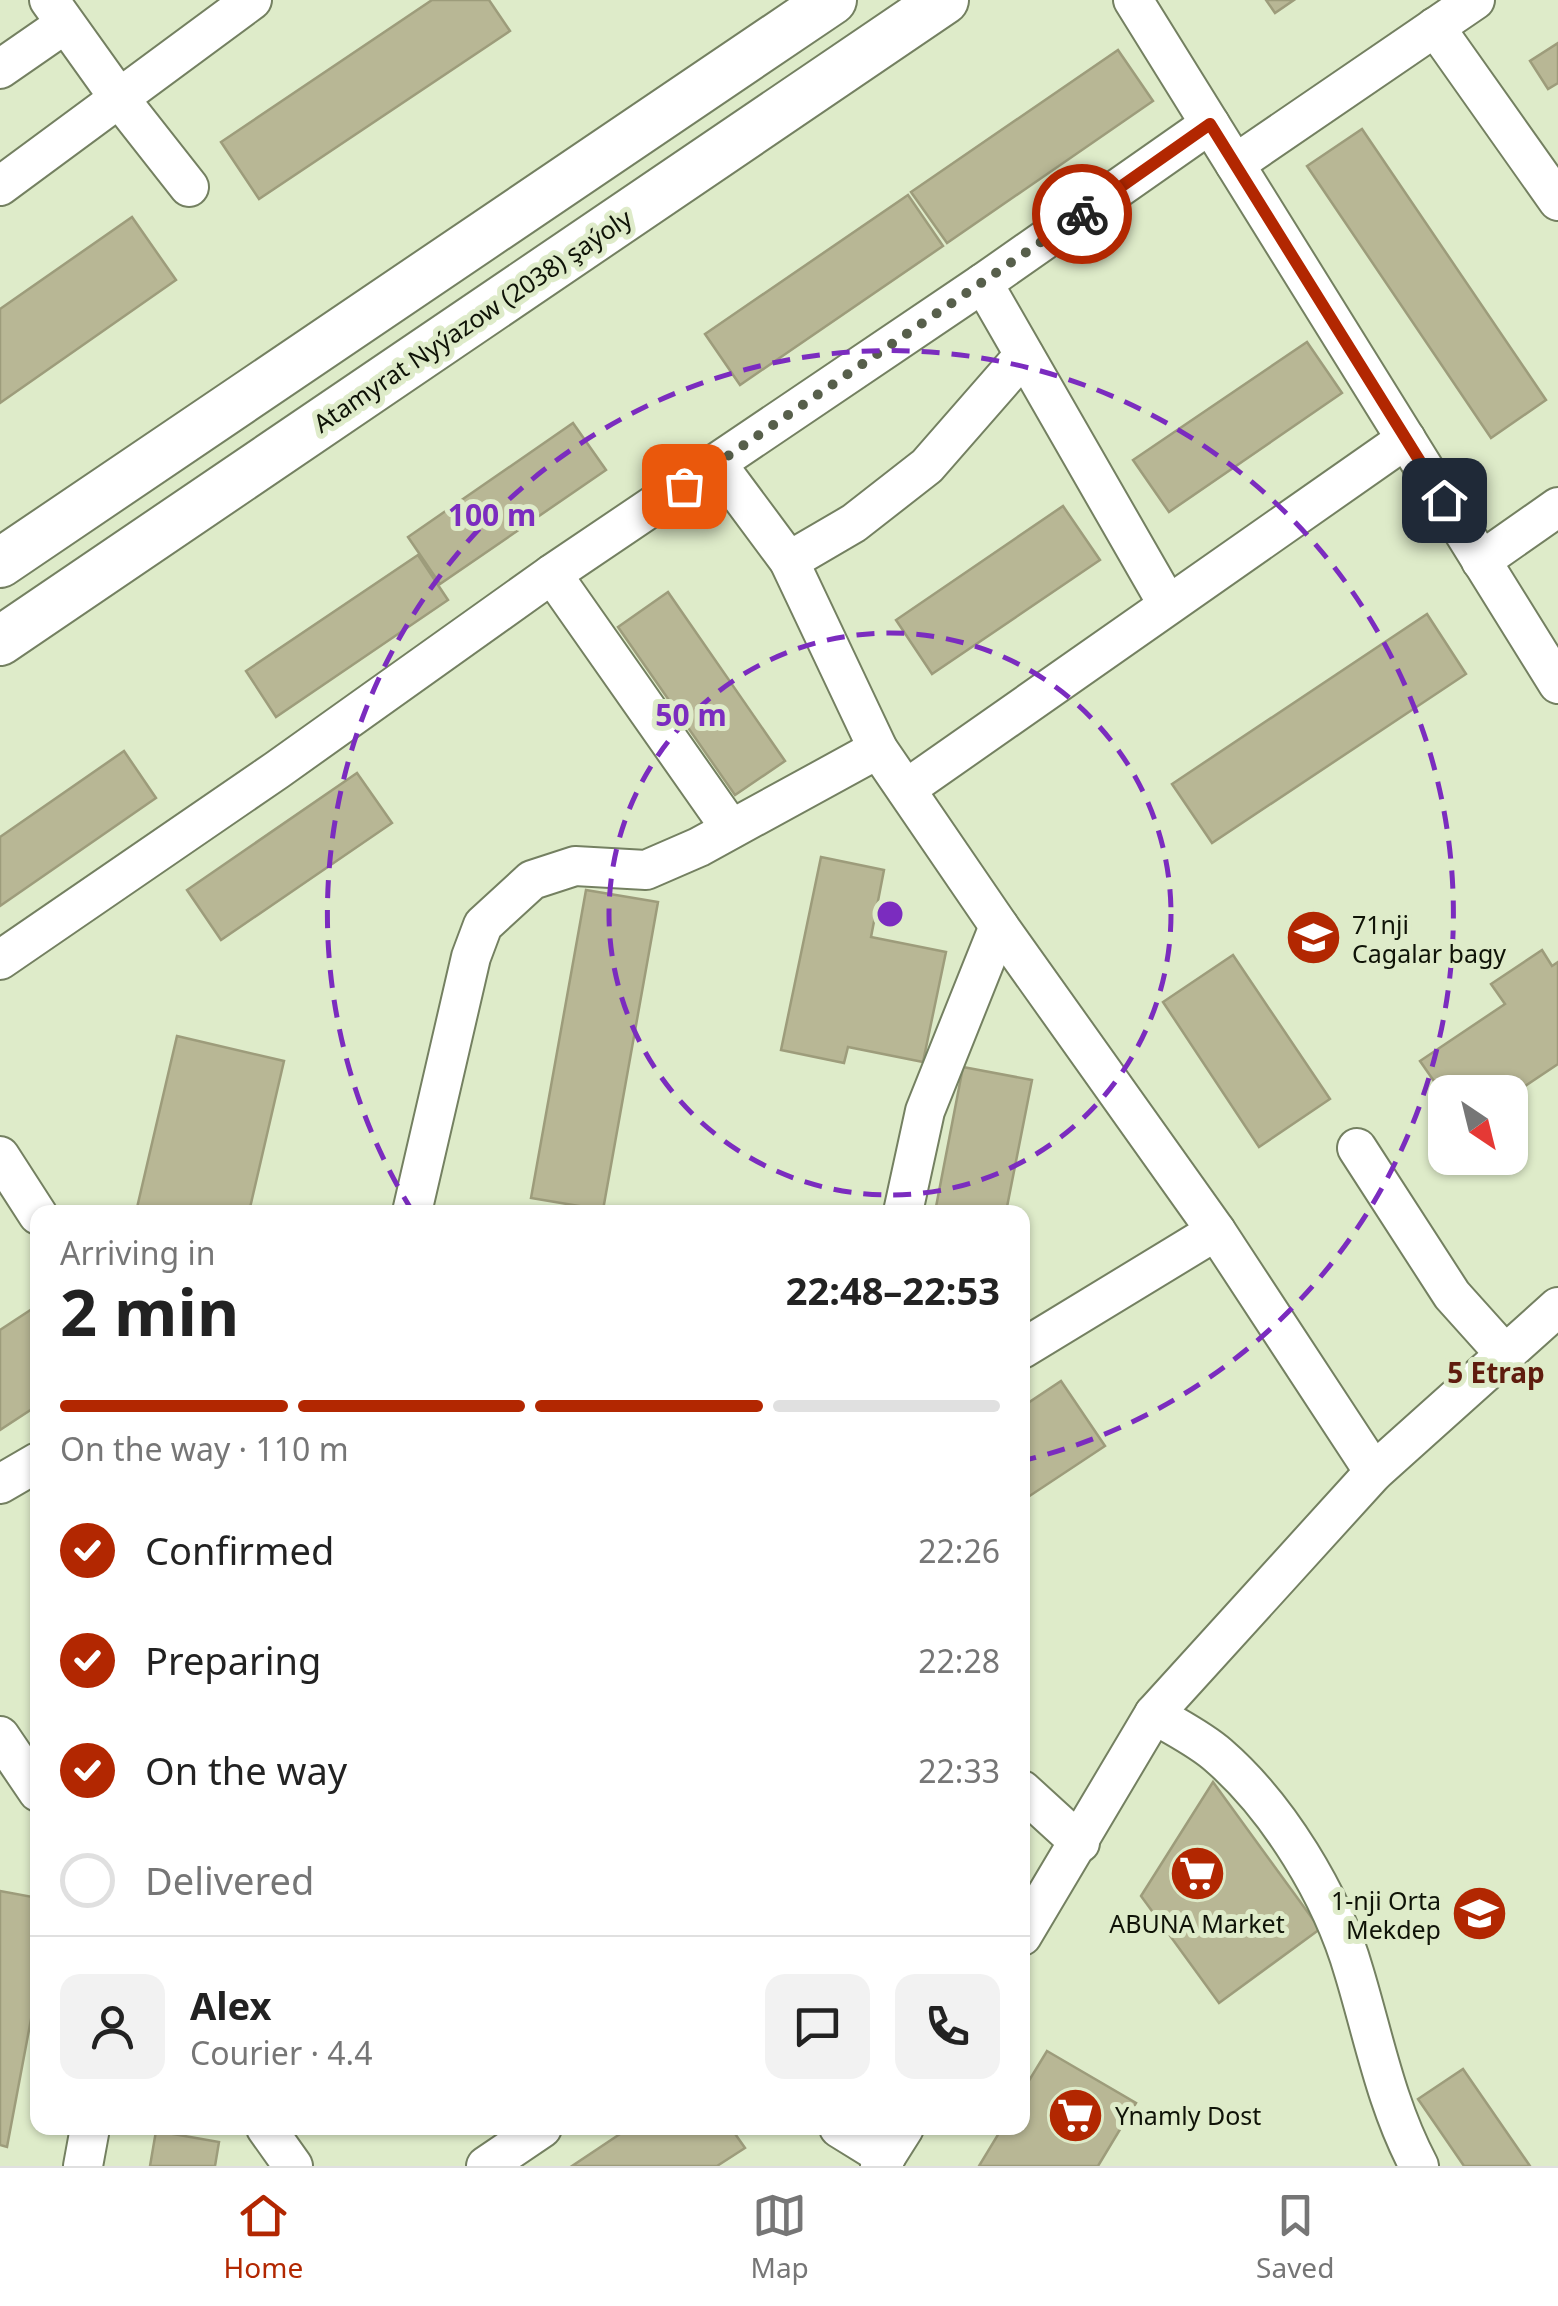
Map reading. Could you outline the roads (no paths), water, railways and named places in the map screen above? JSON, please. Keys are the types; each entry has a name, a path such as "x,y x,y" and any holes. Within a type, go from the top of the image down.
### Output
{"main road":[{"path":"0,563 832,0"},
{"name":"Atamyrat Nyýazow (2038) şaýoly","path":"0,641 944,0"}],"street":[{"path":"0,186 252,0"},
{"path":"1133,0 1558,684"},
{"path":"1235,164 1475,0"},
{"path":"0,69 57,12 190,187"},
{"path":"1435,27 1558,201"},
{"path":"0,960 278,770 552,574 983,283 1210,124"},
{"path":"983,283 1168,605"},
{"path":"789,561 854,523 926,466 1024,355"},
{"path":"906,789 1406,440"},
{"path":"717,464 789,561 878,749 1216,1231 1374,1472"},
{"path":"1482,561 1558,507"},
{"path":"552,574 731,829"},
{"path":"414,1205 471,957 483,925 532,880 575,866 646,870 878,749"},
{"path":"904,1205 924,1111 999,926"},
{"path":"1356,1148 1452,1295 1505,1354"},
{"path":"0,1156 22,1213"},
{"path":"1030,1344 1216,1231"},
{"path":"1030,1923 1154,1714 1374,1472 1558,1307"},
{"path":"0,1484 30,1467"},
{"path":"1154,1714 1215,1752 1256,1791 1324,1894 1354,1969 1392,2108 1419,2166"},
{"path":"0,1736 30,1780"},
{"path":"1030,1797 1080,1844"},
{"path":"83,2166 89,2135"},
{"path":"271,2135 293,2166"},
{"path":"486,2166 532,2135"},
{"path":"855,2135 890,2150"}],"place":[{"name":"71nji Cagalar bagy","path":"1313,938"},
{"name":"ABUNA Market","path":"1197,1874"},
{"name":"1-nji Orta Mekdep","path":"1480,1914"},
{"name":"Ynamly Dost","path":"1076,2115"}],"district":[{"name":"5 Etrap","path":"1496,1372"}]}
